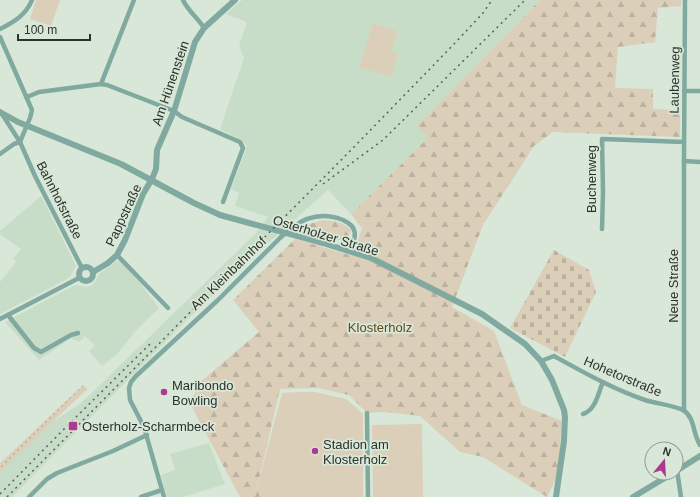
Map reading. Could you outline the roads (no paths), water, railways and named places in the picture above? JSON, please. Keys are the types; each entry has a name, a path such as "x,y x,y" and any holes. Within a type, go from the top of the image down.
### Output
{"street":[{"path":"0,29 18,19 29,8 32,0"},
{"path":"100,84 134,0"},
{"name":"Am Hünenstein","path":"152,180 156,169 157,150 174,111 195,42 204,28 186,7 183,0"},
{"path":"204,28 235,0"},
{"name":"Laubenweg","path":"684,161 686,0"},
{"path":"0,37 32,110 20,142 6,149 0,154"},
{"path":"27,97 39,92 100,84 108,85 174,111 182,117 240,142 244,148 223,202"},
{"path":"684,91 700,91"},
{"name":"Bahnhofstraße","path":"0,112 27,125"},
{"name":"Bahnhofstraße","path":"0,112 20,142 35,176 82,268"},
{"name":"Osterholzer Straße","path":"27,125 121,164 194,204 220,215 351,251 371,258 482,314 524,344 541,361 552,380 564,410 565,417 564,441 556,497"},
{"name":"Buchenweg","path":"602,229 602,139 684,142"},
{"path":"684,161 700,162"},
{"name":"Neue Straße","path":"684,161 684,410"},
{"name":"Pappstraße","path":"93,272 108,263 117,255 125,240 143,194 152,180"},
{"name":"Am Kleinbahnhof","path":"146,435 130,400 129,388 131,382 218,300 281,237 303,220 325,215 335,217 348,222 354,230 355,236 351,251"},
{"path":"117,255 168,308"},
{"path":"82,268 89,268 93,272 89,281 84,282 79,278 79,272 82,268"},
{"path":"0,319 79,278"},
{"path":"8,315 34,348 41,352 70,334 78,333"},
{"name":"Hohetorstraße","path":"541,361 554,356 604,382 645,400 684,410"},
{"path":"584,414 588,413 598,399 599,391 604,382"},
{"path":"684,410 692,422 700,445"},
{"path":"367,413 368,497"},
{"path":"29,497 47,479 113,451 146,435 164,497"},
{"path":"684,466 700,456"},
{"path":"633,497 659,481"},
{"path":"677,481 681,497"},
{"path":"141,497 162,490"}],"railway":[{"path":"7,497 354,147 455,43 483,13 492,0"},
{"path":"323,184 383,140 525,0"},
{"path":"0,494 150,344"}],"place":[{"name":"Maribondo Bowling","path":"164,392"},
{"name":"Osterholz-Scharmbeck","path":"73,426"},
{"name":"Stadion am Klosterholz","path":"315,451"}],"park label":[{"name":"Klosterholz","path":"380,327"}]}
